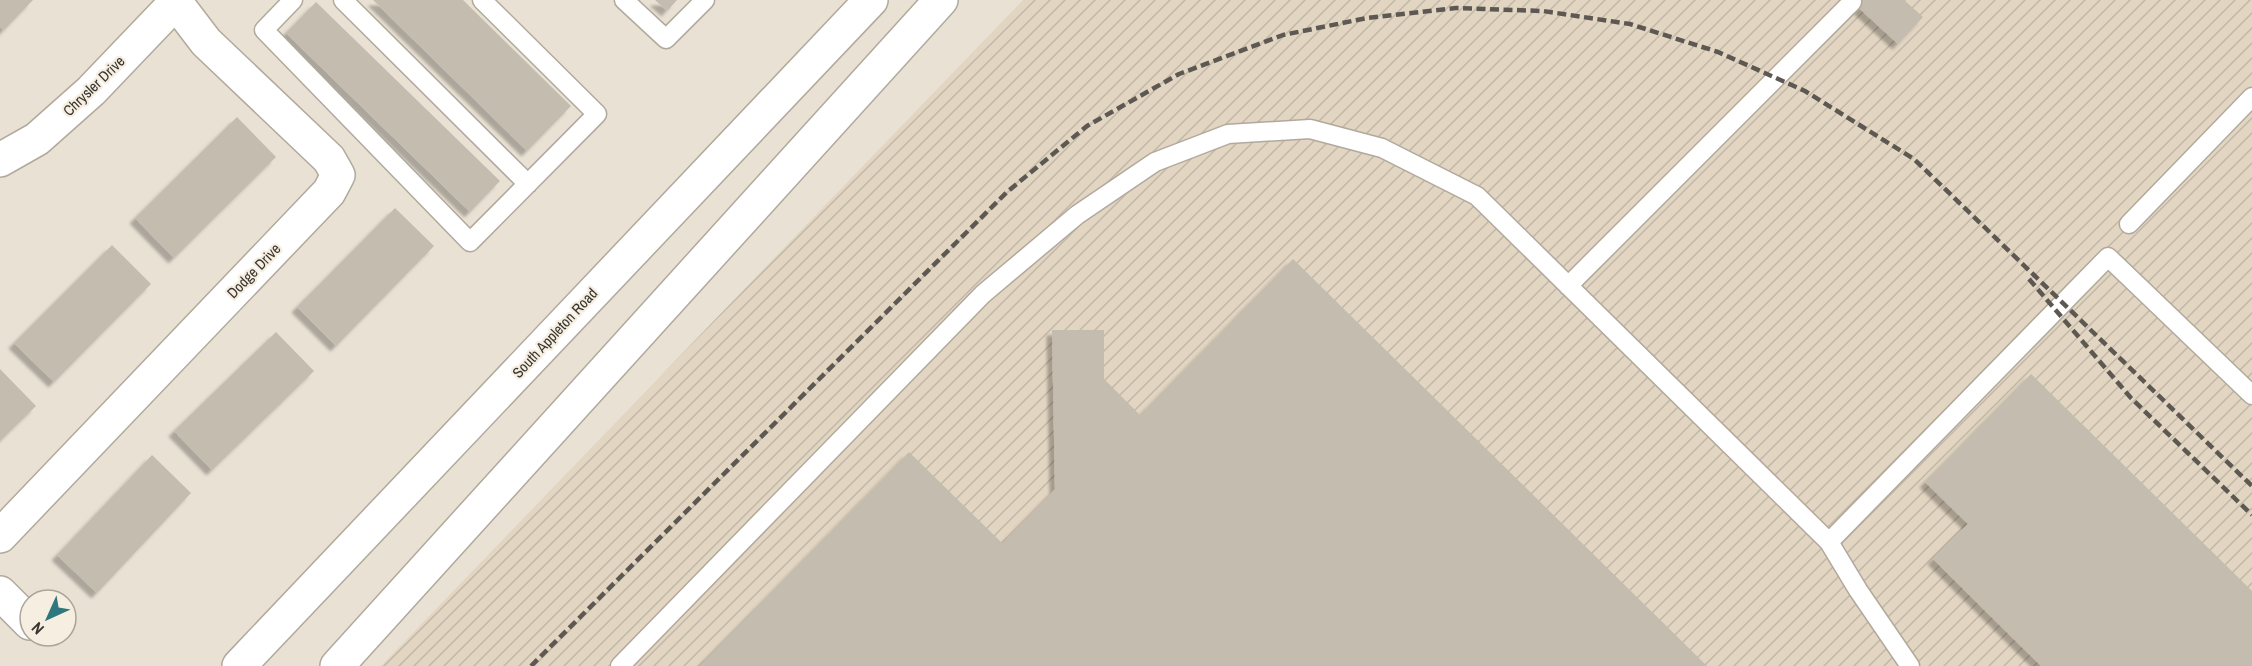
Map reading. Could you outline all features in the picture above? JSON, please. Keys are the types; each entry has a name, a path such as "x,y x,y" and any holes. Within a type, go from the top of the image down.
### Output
{"main road":[{"name":"South Appleton Road","path":"239,666 870,0"},
{"path":"337,666 941,0"},
{"name":"Chrysler Drive","path":"0,160 37,139 91,91 176,1"},
{"name":"Dodge Drive","path":"0,536 329,192 338,175 329,159 206,42 176,1"},
{"path":"0,593 18,611"}],"lane":[{"path":"293,0 264,30 470,242 597,114 482,0"},
{"path":"343,0 528,184"},
{"path":"624,0 666,39 705,0"},
{"path":"1568,286 1852,2"},
{"path":"2129,224 2252,97"},
{"path":"620,666 983,294 1077,215 1155,162 1228,134 1310,129 1382,148 1477,196 1829,542 1858,590 1910,666"},
{"path":"1829,542 2108,257 2252,395"}],"shaded area":[{"path":"1023,0 2252,0 2252,666 381,666"}],"building":[{"path":"0,0 33,0 4,30 0,27"},
{"path":"373,0 463,0 571,106 527,151"},
{"path":"655,0 677,0 667,11"},
{"path":"1850,0 1904,0 1923,17 1898,44"},
{"path":"316,2 500,181 470,212 286,33"},
{"path":"237,117 276,157 174,258 135,218"},
{"path":"395,208 434,246 336,346 297,307"},
{"path":"112,245 151,284 54,382 14,343"},
{"path":"1293,259 1707,666 699,666 909,452 1002,543 1055,489 1052,330 1104,330 1104,379 1140,415"},
{"path":"276,332 314,371 212,470 174,431"},
{"path":"0,369 36,406 0,441"},
{"path":"2031,374 2252,591 2252,666 2041,666 1933,559 1968,524 1925,482"},
{"path":"152,455 191,493 97,593 57,555"}],"railway":[{"path":"531,666 1007,192 1087,126 1179,74 1283,35 1367,18 1456,8 1543,11 1630,24 1718,52 1805,91 1914,159 2252,486"},
{"path":"2029,279 2131,398 2252,515"}]}
